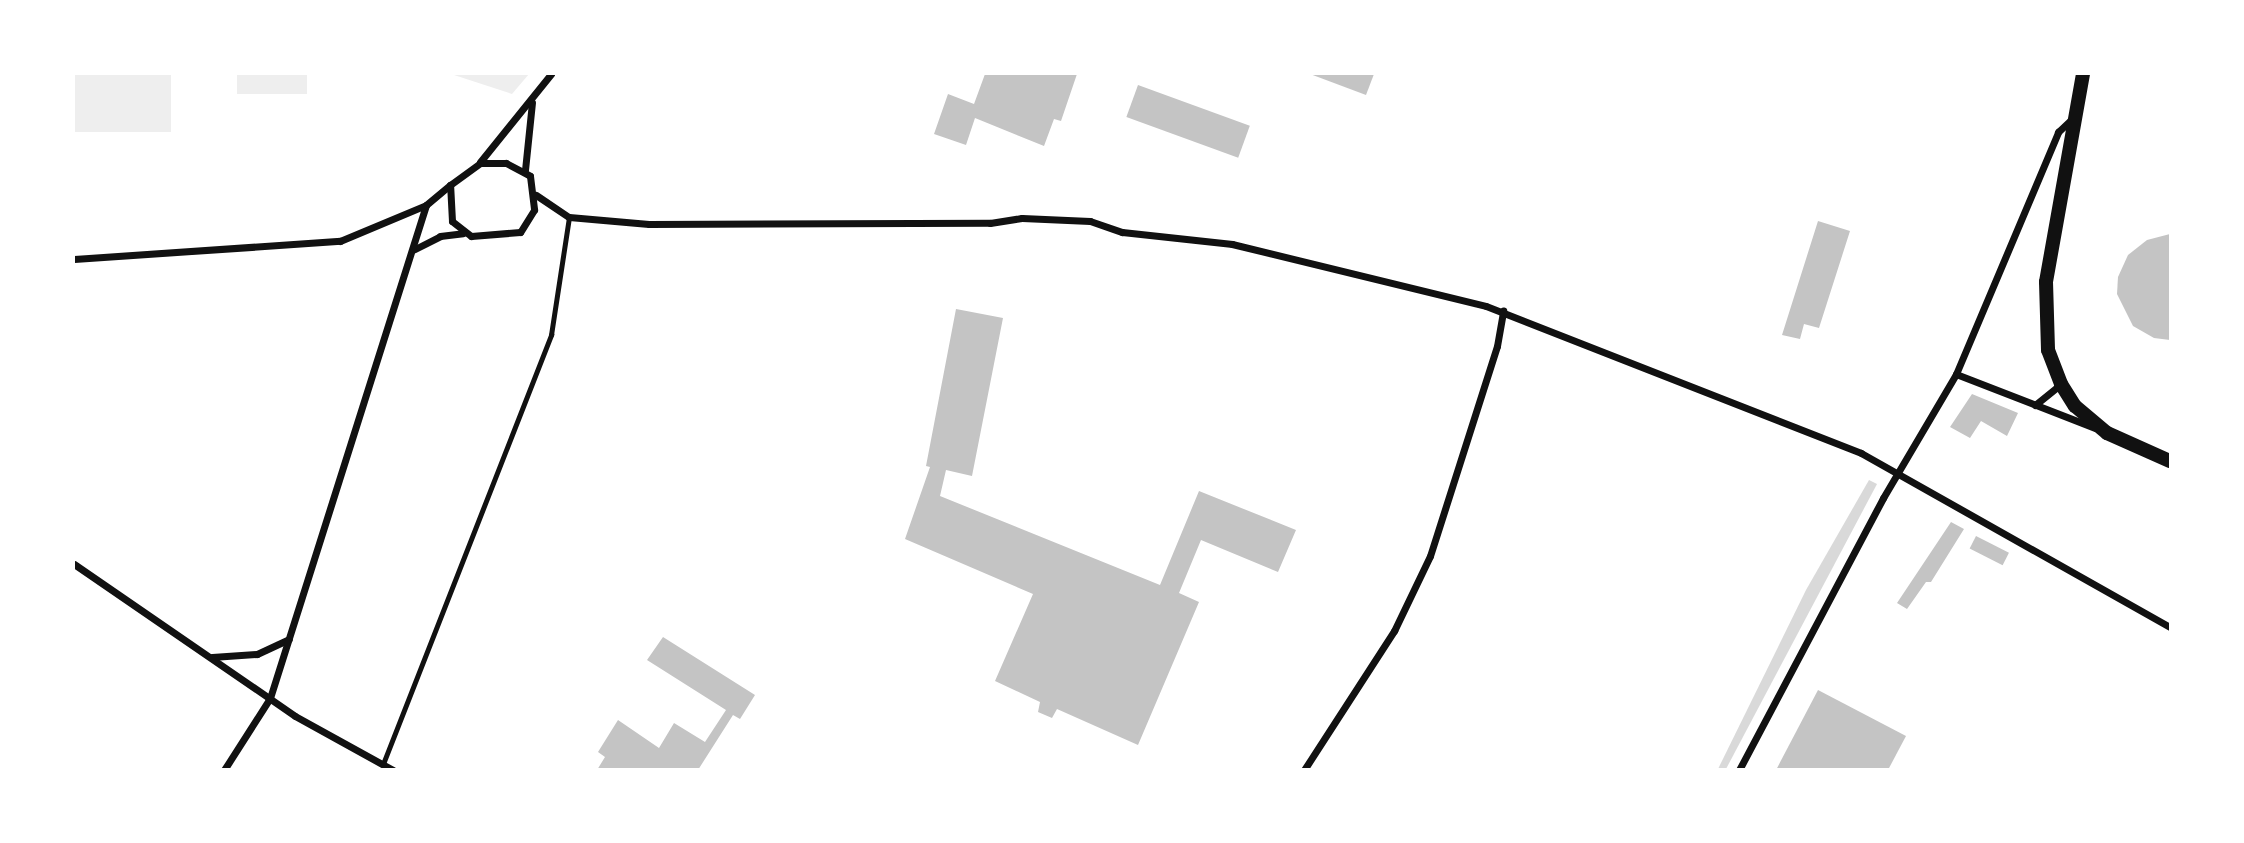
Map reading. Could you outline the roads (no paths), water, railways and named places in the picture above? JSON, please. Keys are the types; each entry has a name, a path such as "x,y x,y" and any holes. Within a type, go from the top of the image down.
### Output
{"main road":[{"path":"2083,74 2044,305 2048,350 2061,384 2075,406 2107,433 2171,461"}],"street":[{"path":"74,259 328,243 367,234 426,205 480,163 533,101 551,74"},
{"path":"533,101 524,170 536,195 569,217 649,224 990,223 1022,218 1090,221 1122,232 1232,244 1503,311 1861,453 2171,627"},
{"path":"1738,769 1897,473 1956,374 2058,131 2076,115"},
{"path":"480,163 506,163 524,170"},
{"path":"450,185 449,211 463,233"},
{"path":"415,250 440,236 463,233 485,238 520,232 534,210 536,195"},
{"path":"225,769 270,698 415,250 426,205"},
{"path":"1304,769 1394,631 1430,556 1493,360 1503,311"},
{"path":"1956,374 2107,433"},
{"path":"2035,405 2061,384"},
{"path":"74,564 270,698 393,769"},
{"path":"211,657 257,654 289,639"}],"lane":[{"path":"383,764 551,335 569,217"}]}
